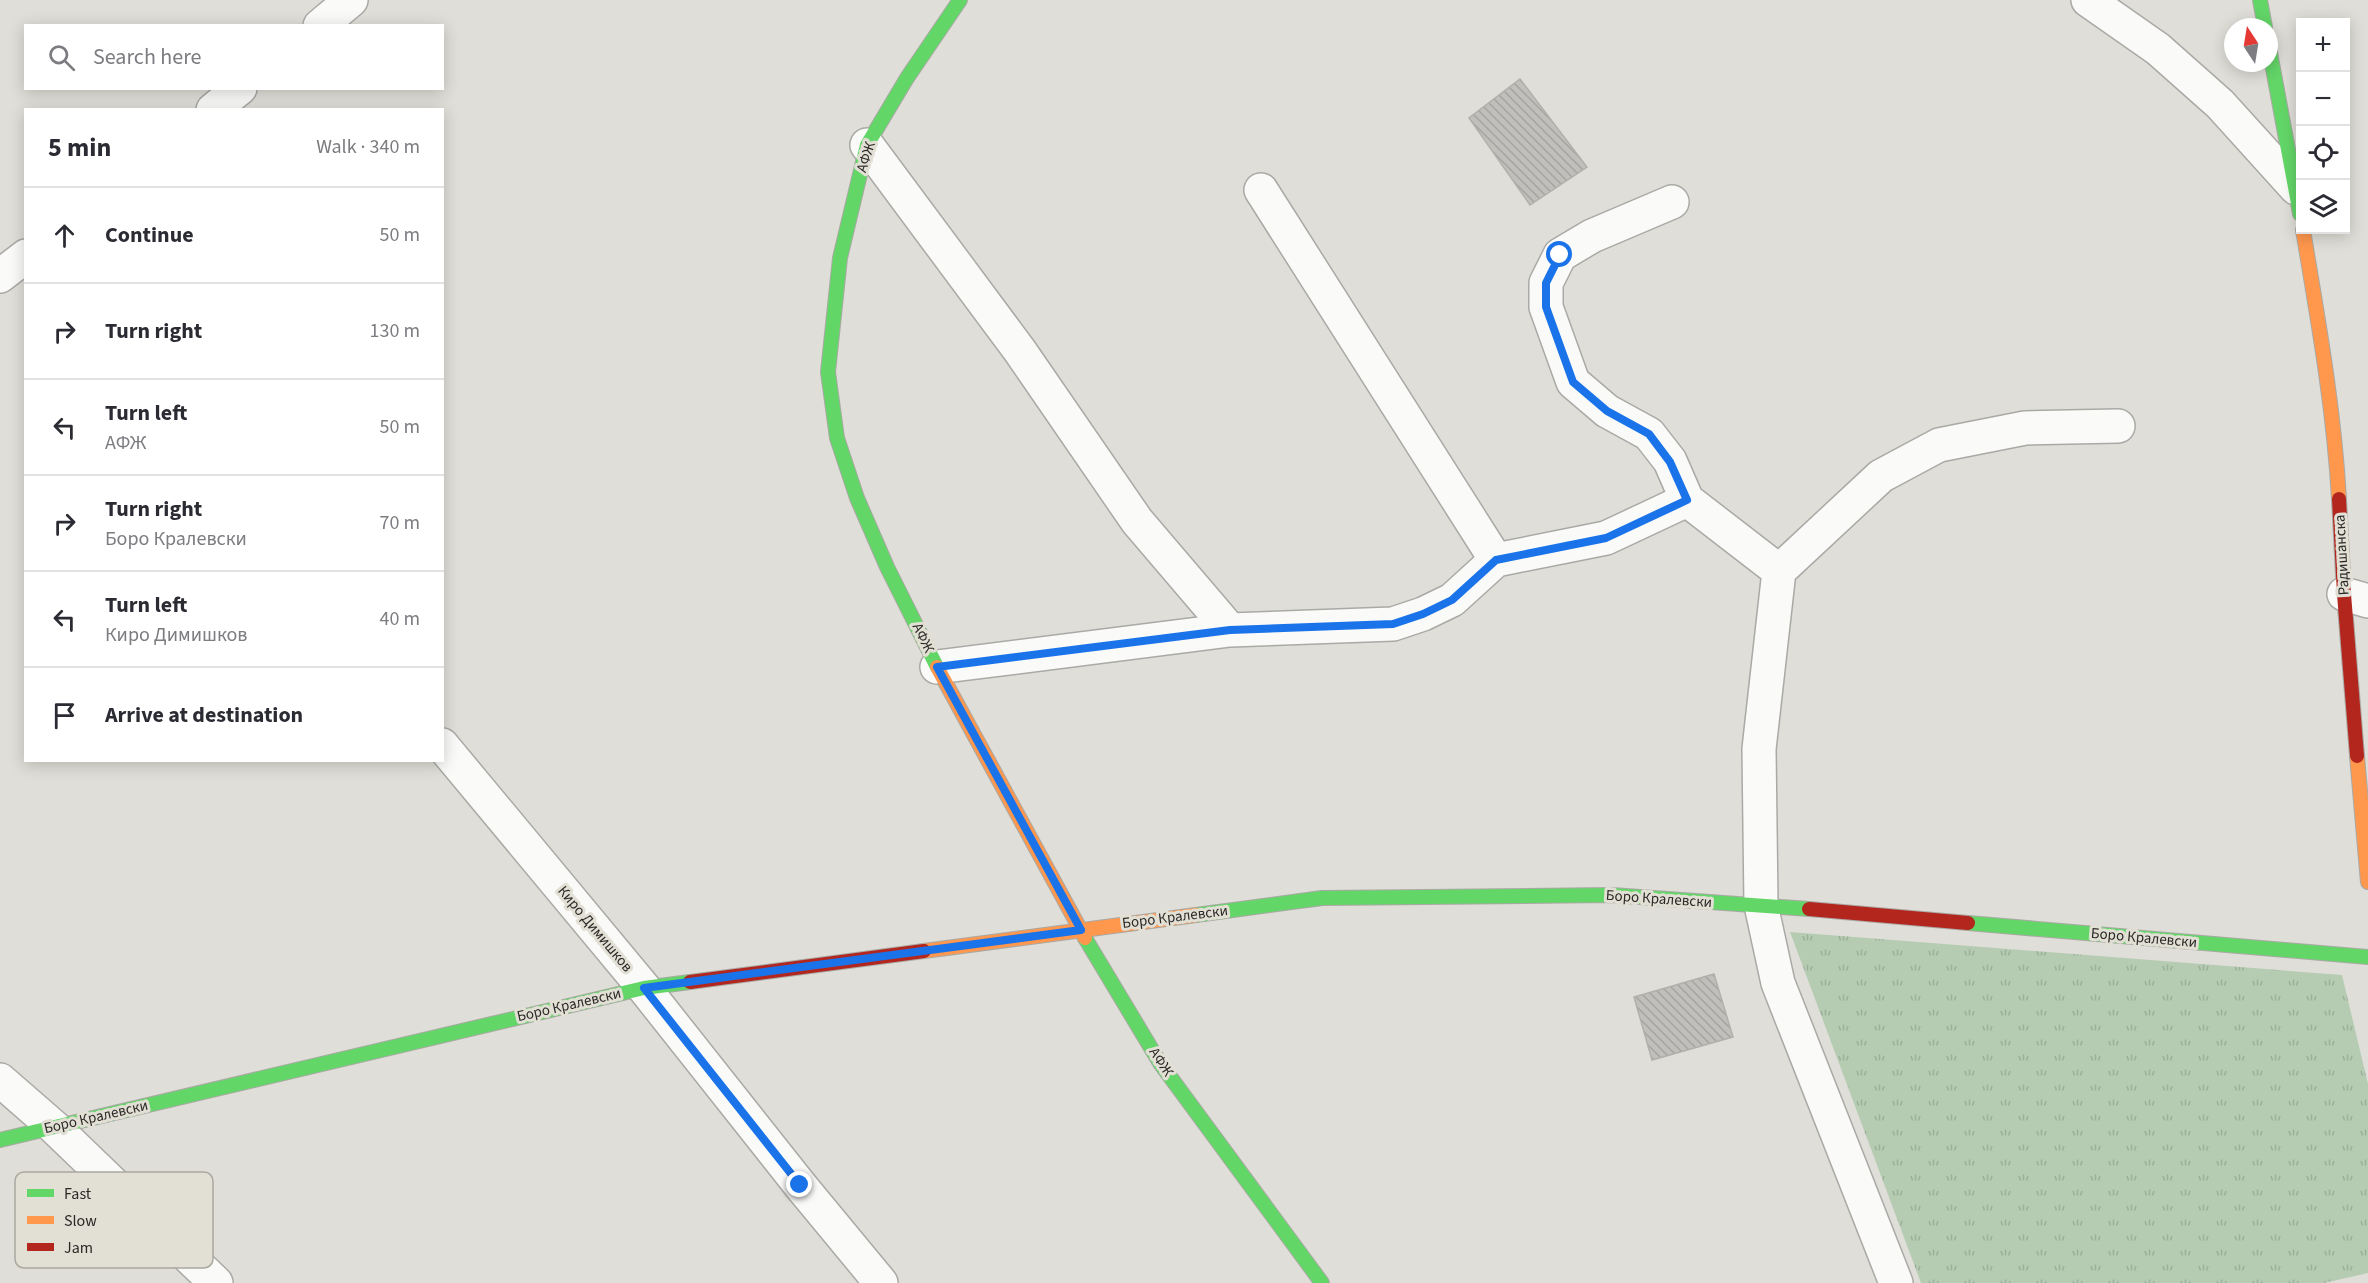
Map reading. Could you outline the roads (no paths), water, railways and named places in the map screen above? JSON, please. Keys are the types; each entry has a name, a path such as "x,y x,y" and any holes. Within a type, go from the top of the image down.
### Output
{"street":[{"path":"322,24 351,0"},
{"name":"АФЖ","path":"960,0 907,78 867,145 840,258 834,304 828,372 837,438 857,498 887,567 937,667 1081,930 1160,1063 1322,1283"},
{"path":"2088,0 2158,49 2220,104 2296,199"},
{"path":"2260,0 2263,18"},
{"path":"2274,72 2296,190"},
{"path":"215,108 238,90"},
{"path":"867,145 1020,351 1137,521 1230,630"},
{"path":"1261,190 1496,560"},
{"path":"1672,202 1592,236 1560,255 1546,283 1546,307 1573,382 1607,411 1649,434 1670,462 1687,500 1779,571"},
{"name":"Радишанска","path":"2304,234 2325,358 2356,597 2368,882"},
{"path":"0,276 24,258"},
{"path":"1896,1283 1778,983 1761,905 1759,749 1779,571 1881,476 1939,445 2025,428 2118,426"},
{"path":"937,667 1230,630 1393,624 1423,614 1452,600 1496,560 1606,538 1687,500"},
{"name":"Киро Димишков","path":"444,747 644,988 792,1176 881,1283"},
{"name":"Боро Кралевски","path":"0,1140 644,988 1322,898 1612,895 1761,905 2368,957"},
{"path":"0,1080 54,1126 101,1172"},
{"path":"201,1268 216,1283"}]}
